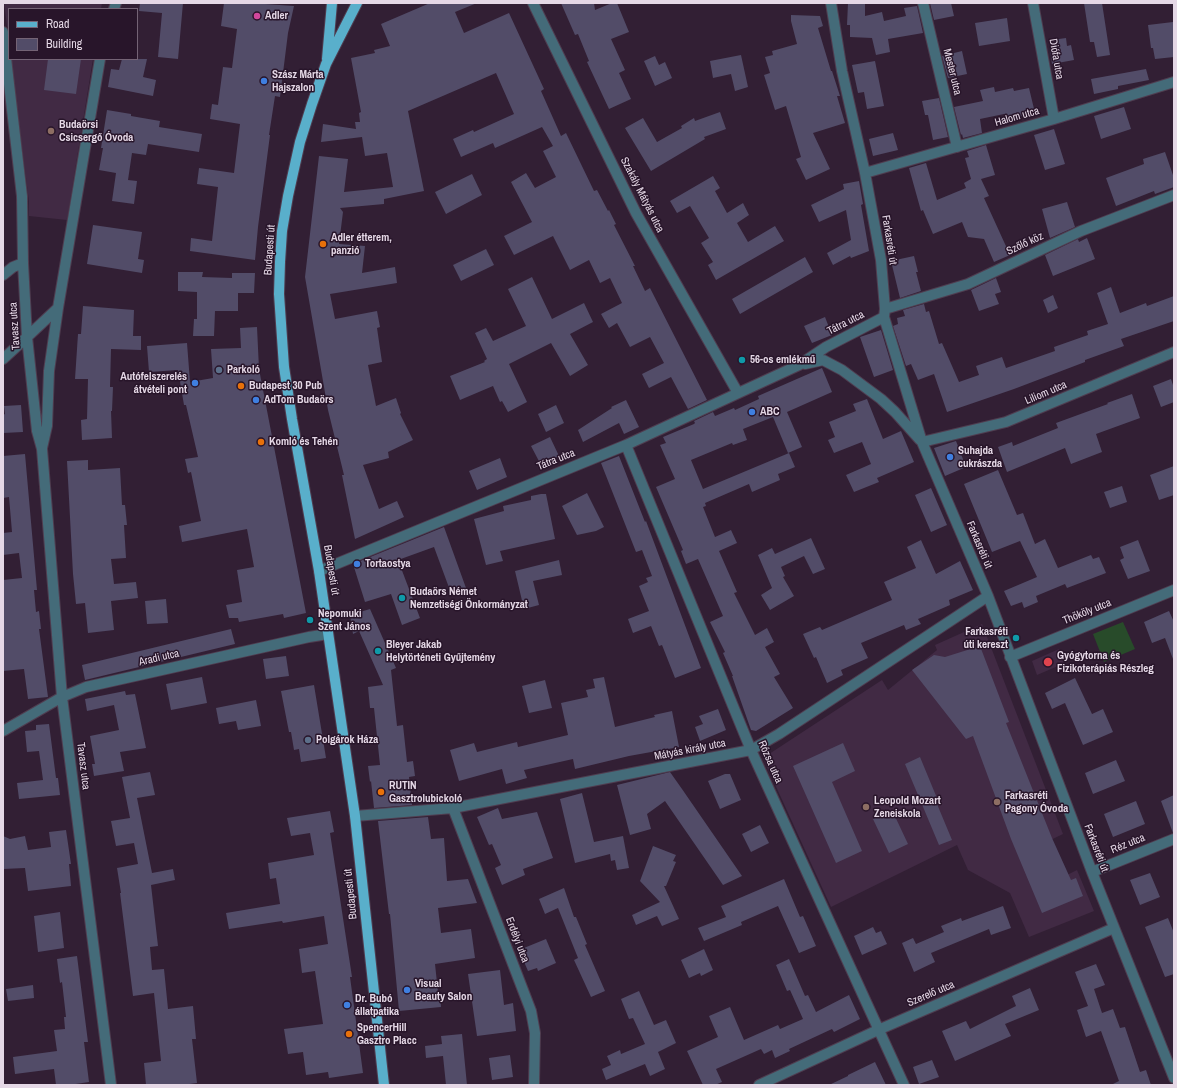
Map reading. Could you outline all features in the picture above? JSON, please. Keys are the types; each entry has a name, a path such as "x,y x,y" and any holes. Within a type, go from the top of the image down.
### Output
{"main road":[{"name":"Budapesti út","path":"326,64 332,3"},
{"name":"Budapesti út","path":"357,3 326,64 312,104 293,170 286,203 280,262 279,294 284,367 293,427 319,571 355,816 384,1085"}],"street":[{"name":"Szakály Mátyás utca","path":"533,3 636,213 738,393"},
{"name":"Farkasréti út","path":"831,3 842,71 865,173 881,260 884,313 922,442 988,596 1092,872 1174,1078"},
{"name":"Mester utca","path":"923,3 957,147"},
{"name":"Diófa utca","path":"1033,3 1054,119"},
{"name":"Tavasz utca","path":"3,32 22,196 23,263 27,337 37,431 42,450 62,697 111,1085"},
{"name":"Tavasz utca","path":"42,450 47,426 49,371 58,308 100,60"},
{"name":"Halom utca","path":"865,173 1054,119 1174,82"},
{"name":"Szőlő köz","path":"884,313 968,284 1081,231 1174,195"},
{"path":"3,275 12,267 23,263"},
{"path":"3,359 58,308"},
{"name":"Tátra utca","path":"319,571 626,444 738,393 799,365 826,347 884,313"},
{"name":"Liliom utca","path":"922,442 1006,422 1174,352"},
{"name":"Tátra utca","path":"799,365 823,360 842,370 881,399 922,442"},
{"path":"895,412 911,406"},
{"name":"Rózsa utca","path":"626,444 751,750 904,1085"},
{"name":"Thököly utca","path":"1010,657 1174,590"},
{"name":"Mátyás király utca","path":"355,816 453,808 751,750 779,734 988,596"},
{"name":"Aradi utca","path":"3,731 62,697 86,687 301,638 328,634"},
{"name":"Erdélyi utca","path":"453,808 531,1011 535,1033 534,1085"},
{"name":"Réz utca","path":"1092,872 1174,839"},
{"name":"Szerelő utca","path":"759,1085 878,1030 1114,928"}],"shaded area":[{"path":"4,3 102,3 101,8 8,8 8,33"},
{"name":"Budaörsi Csicsergő Óvoda","path":"11,60 93,60 67,220 29,216 29,202"},
{"path":"982,624 1063,834 1032,849 1049,884 1077,870 1094,911 1029,937 1010,893 968,870 957,845 831,907 763,758 882,680 888,690 937,650 935,645"},
{"name":"Gyógytorna és Fizikoterápiás Részleg","path":"1059,649 1065,663 1037,675 1032,661"}],"green space":[{"path":"1123,622 1135,649 1104,662 1093,634"}],"building":[{"path":"140,3 183,3 178,59 158,57 162,13 139,11"},
{"path":"224,3 294,6 288,33 280,97 275,96 269,135 255,260 190,251 191,238 212,241 218,187 197,184 199,168 234,173 240,124 210,119 212,104 218,105 223,67 232,68 237,29 221,26"},
{"path":"430,3 477,3 455,12 464,33 509,13 544,89 541,91 561,136 566,133 594,191 597,190 608,211 609,210 616,224 614,225 635,266 633,266 645,291 650,288 707,400 688,409 671,377 649,388 642,374 664,363 650,337 630,347 617,323 609,328 601,314 622,303 610,278 600,283 589,260 570,270 553,236 514,255 504,236 532,222 511,182 526,173 535,188 556,177 543,151 553,146 542,127 495,148 493,143 461,157 453,139 473,130 474,132 514,114 496,73 408,111 424,191 384,199 384,204 340,208 343,212 339,244 365,246 362,273 395,267 397,283 330,294 335,319 377,311 380,327 377,328 382,362 368,365 376,406 396,398 401,413 400,414 413,440 388,452 389,458 363,465 379,509 397,501 404,517 355,539 342,475 344,475 328,410 305,277 319,156 348,159 344,192 393,187 387,153 365,156 362,137 321,142 323,124 356,129 355,122 360,122 359,113 361,112 351,58 375,53 374,50 390,46 381,24"},
{"path":"561,3 594,3 595,10 612,3 617,3 629,32 611,39 625,70 619,73 631,99 609,109 587,62 589,61 578,34 575,35"},
{"path":"848,3 865,3 865,16 882,12 884,21 906,16 904,8 917,6 923,33 888,39 890,52 876,55 872,38 850,37 850,25 847,25"},
{"path":"930,3 951,3 954,16 934,20"},
{"path":"1084,3 1102,3 1110,55 1097,57 1094,42 1090,42"},
{"path":"791,15 820,16 823,26 818,28 840,96 837,96 845,123 813,133 830,169 806,180 796,159 801,157 786,106 775,110 764,75 770,73 765,57 773,55 772,51 797,44 791,21"},
{"path":"1007,18 1010,41 979,46 975,23"},
{"path":"1173,22 1174,57 1155,59 1153,48 1151,48 1148,25"},
{"path":"1066,38 1067,46 1071,45 1074,60 1052,64 1050,49 1054,48 1052,40"},
{"path":"962,51 967,74 948,78 942,56"},
{"path":"741,55 748,87 735,91 731,74 713,78 710,61"},
{"path":"655,56 659,65 665,62 672,78 655,86 644,61"},
{"path":"147,59 143,77 156,80 153,96 108,87 111,69 119,70 122,60"},
{"path":"48,60 81,60 76,94 44,90"},
{"path":"875,61 884,106 867,109 864,92 858,93 852,65"},
{"path":"1146,69 1149,80 1118,86 1118,89 1094,94 1091,79"},
{"path":"994,87 995,92 1013,88 1014,91 1029,88 1035,113 1005,120 1004,114 980,119 982,133 963,138 954,107 983,101 980,90"},
{"path":"939,98 948,137 933,140 928,115 925,115 922,101"},
{"path":"1124,107 1131,129 1101,139 1094,116"},
{"path":"107,110 160,121 159,127 202,134 199,152 148,144 146,155 132,153 128,180 137,181 134,204 112,201 116,173 99,170"},
{"path":"720,112 726,129 704,137 705,139 651,171 625,128 643,118 657,142 682,128 681,126 694,118 695,121"},
{"path":"1054,129 1065,164 1045,170 1034,135"},
{"path":"893,133 898,150 873,156 869,139"},
{"path":"986,145 995,175 981,179 989,196 984,198 1010,255 994,262 984,239 968,237 962,222 933,234 923,210 921,211 909,168 926,163 937,200 966,188 964,183 971,179 965,158 969,157 967,151"},
{"path":"1165,152 1174,178 1174,187 1155,194 1154,191 1116,206 1106,178 1144,164 1143,159"},
{"path":"472,174 482,195 446,214 435,192"},
{"path":"713,176 720,188 715,191 727,213 743,203 749,215 737,223 748,242 775,226 784,241 716,280 708,265 713,262 701,243 709,238 690,206 677,213 670,201"},
{"path":"859,181 863,204 861,205 869,251 851,258 850,256 833,265 827,253 851,240 846,210 819,222 811,205 844,189 843,184"},
{"path":"1067,202 1075,227 1050,238 1042,209"},
{"path":"93,225 142,232 138,259 144,260 142,273 87,264"},
{"path":"1087,238 1095,259 1053,276 1045,255 1078,239 1079,242"},
{"path":"486,249 494,265 461,281 453,265"},
{"path":"914,256 921,291 900,298 891,261"},
{"path":"805,257 813,272 740,314 732,299"},
{"path":"178,272 203,272 202,277 232,278 232,273 255,273 254,293 238,293 238,311 215,311 214,336 193,336 194,319 197,319 197,292 178,291"},
{"path":"532,277 552,319 584,303 593,322 570,334 588,365 570,376 551,343 509,364 527,402 508,412 502,401 500,402 493,386 460,400 450,376 485,362 484,361 487,359 475,333 486,328 493,341 526,326 508,289"},
{"path":"996,278 1001,292 995,294 999,304 979,311 971,290"},
{"path":"1111,287 1120,313 1146,303 1147,306 1174,296 1174,321 1121,339 1124,346 1085,360 1085,362 947,412 934,374 918,380 911,364 906,366 893,326 898,324 897,318 905,316 903,310 924,304 926,312 929,311 939,344 942,343 959,382 979,375 976,366 1002,357 1006,368 1055,351 1054,347 1088,335 1087,331 1108,324 1097,293"},
{"path":"1053,295 1058,308 1048,313 1043,300"},
{"path":"83,306 134,310 133,336 141,336 141,350 111,349 110,387 113,387 111,411 112,438 82,440 81,420 87,419 88,379 75,379 78,334 81,334"},
{"path":"825,317 832,335 812,343 804,326"},
{"path":"257,327 259,369 306,613 284,618 283,614 239,622 238,618 229,618 226,605 242,602 237,570 254,567 247,529 182,542 179,526 201,521 191,472 188,473 185,459 198,457 186,405 184,405 178,370 149,372 147,346 187,343 190,382 213,378 211,349 241,348 240,328"},
{"path":"881,330 893,370 874,377 860,337"},
{"path":"822,368 832,392 787,412 802,447 788,453 773,417 743,429 747,440 733,445 732,443 691,460 703,489 789,453 795,467 778,474 780,480 752,492 749,484 705,503 706,506 703,507 715,537 731,530 737,543 719,551 737,592 734,593 755,635 767,628 774,642 765,647 780,674 774,677 793,708 756,731 751,730 733,676 723,653 725,652 710,622 723,616 698,559 686,564 681,551 683,550 656,487 675,479 660,445 666,443 663,437 694,424 694,421 713,412 715,416 734,408 735,410 759,399 758,396"},
{"path":"1171,379 1174,388 1174,402 1161,407 1153,386"},
{"path":"1132,394 1140,418 1096,434 1102,452 1071,464 1065,448 1007,472 998,447 1012,442 1013,446 1058,428 1056,423"},
{"path":"867,399 883,439 901,431 914,462 877,478 879,482 854,492 846,475 871,464 862,442 834,453 828,440 835,437 829,422 856,411 853,404"},
{"path":"626,400 639,427 624,434 619,423 583,442 578,430 612,408 611,407"},
{"path":"21,405 23,432 3,433 3,415 5,414 4,406"},
{"path":"556,405 564,423 546,432 538,414"},
{"path":"550,437 559,456 541,465 531,446"},
{"name":"Suhajda cukrászda","path":"956,441 966,467 945,476 934,448"},
{"path":"25,454 37,590 34,590 36,612 39,611 41,629 39,629 48,697 28,699 24,669 3,671 3,580 22,578 19,553 3,555 3,533 12,532 9,497 3,498 3,456"},
{"path":"619,456 645,522 646,521 701,668 675,678 662,645 659,646 651,626 633,633 628,619 649,611 639,586 648,582 646,578 652,576 642,550 636,552 601,463"},
{"path":"500,458 507,477 477,490 469,471"},
{"path":"88,460 88,470 120,468 122,505 125,505 127,525 124,525 126,558 111,559 114,584 136,582 138,598 111,601 114,630 88,633 85,603 76,604 67,461"},
{"path":"1174,466 1174,495 1159,500 1150,475"},
{"path":"998,470 1017,515 1023,513 1035,544 1045,539 1058,568 1091,555 1093,559 1099,557 1106,573 1067,588 1065,584 1036,596 1038,602 1024,608 1022,602 1011,606 1004,591 1037,577 1020,541 992,552 964,484"},
{"path":"1122,486 1127,502 1110,508 1104,492"},
{"path":"931,488 947,525 931,532 915,495"},
{"path":"587,493 604,527 596,531 577,535 562,506"},
{"path":"546,494 555,539 500,551 503,561 486,565 474,519 504,511 503,506 531,500 531,496"},
{"path":"444,527 466,588 451,593 434,547 398,560 420,618 402,625 391,594 365,602 353,564"},
{"path":"811,538 825,569 813,574 804,556 781,567 785,576 783,577 794,596 770,610 761,595 772,588 758,555 772,548 775,554"},
{"path":"921,540 936,574 960,561 973,590 949,600 950,605 918,619 921,624 906,630 904,625 861,643 868,658 841,670 843,675 827,683 816,657 814,658 803,634 820,627 822,630 892,600 884,582 916,568 907,547"},
{"path":"1138,540 1150,571 1128,579 1120,560 1124,558 1120,547"},
{"path":"559,560 562,575 533,581 539,605 524,609 515,571"},
{"path":"166,599 168,623 147,624 145,601"},
{"path":"370,609 396,668 391,670 397,726 403,725 407,762 413,761 415,776 409,777 412,805 374,808 368,766 380,765 374,708 370,708 368,687 383,685 359,631 353,634 350,615"},
{"path":"1169,611 1174,622 1173,659 1165,638 1152,643 1144,622"},
{"path":"231,629 235,644 85,680 82,665"},
{"path":"980,646 1009,722 1006,723 1052,838 1071,880 1076,878 1083,896 1042,913 1011,839 973,736 966,739 912,670 934,655 945,657"},
{"path":"286,656 289,676 266,679 263,659"},
{"path":"202,677 207,703 171,710 166,684"},
{"path":"604,677 615,727 672,711 679,747 629,756 575,769 573,759 524,770 527,778 506,784 502,769 459,781 450,750 474,743 477,752 517,742 518,747 568,735 561,703 588,697 586,690 595,688 593,679"},
{"path":"1075,678 1092,714 1103,709 1113,732 1083,745 1065,703 1052,709 1045,693"},
{"path":"545,680 552,708 529,713 522,686"},
{"path":"314,685 326,758 301,762 299,749 294,750 281,691"},
{"path":"125,691 126,695 135,694 146,748 120,752 124,771 94,776 92,764 95,764 90,736 119,730 114,705 87,711 85,699"},
{"path":"256,700 261,726 238,730 236,721 219,724 216,708"},
{"path":"718,709 726,730 700,741 695,727 703,724 699,716"},
{"path":"49,724 56,778 58,778 60,795 19,799 17,783 43,780 39,751 27,752 25,731 36,730 36,725"},
{"path":"843,743 855,771 832,782 862,851 836,863 793,766"},
{"path":"920,757 952,840 939,845 905,764"},
{"path":"1116,760 1125,781 1093,794 1085,773"},
{"path":"150,772 155,795 137,798 152,873 173,869 175,880 151,885 158,946 150,947 152,970 164,969 168,1009 193,1006 196,1039 192,1039 197,1083 182,1085 146,1085 144,1063 161,1061 154,993 133,996 117,868 138,864 134,843 116,846 111,821 130,818 122,777"},
{"path":"670,772 742,876 723,885 665,801 647,814 651,829 630,835 617,785"},
{"path":"725,774 730,774 741,800 720,809 708,781"},
{"path":"582,793 594,842 623,836 629,868 617,870 615,860 611,861 610,854 575,863 560,799"},
{"path":"1174,795 1174,833 1173,833 1161,801"},
{"path":"1136,801 1145,824 1113,837 1104,814"},
{"path":"498,808 502,819 537,812 553,858 523,869 525,875 502,885 495,868 501,865 492,844 489,845 477,817"},
{"path":"892,810 908,844 889,853 873,819"},
{"path":"330,811 334,832 330,833 352,977 350,977 363,1073 329,1078 328,1072 306,1075 303,1052 288,1054 284,1029 323,1024 315,971 302,973 299,949 328,944 324,916 283,923 282,921 229,929 226,913 280,904 276,878 270,879 268,863 314,855 310,833 291,836 287,818"},
{"path":"428,817 431,839 444,838 447,881 468,879 477,903 438,908 441,933 471,929 475,958 435,964 441,1007 399,1011 390,914 378,821"},
{"path":"760,825 769,843 751,852 742,834"},
{"path":"66,830 71,864 69,864 71,886 28,891 25,868 3,869 3,836 10,839 25,836 28,850 51,847 49,832"},
{"path":"653,846 676,855 673,861 676,862 666,886 664,886 679,919 662,926 657,916 636,925 632,915 660,902 640,881"},
{"path":"1150,873 1160,897 1140,905 1130,880"},
{"path":"784,879 800,917 803,916 816,946 799,953 778,906 741,922 742,925 704,941 698,928 726,917 721,906"},
{"path":"564,888 574,917 576,917 587,944 585,945 605,991 591,997 574,960 578,958 558,908 545,914 539,899"},
{"path":"1003,906 1011,928 991,935 989,929 931,953 935,962 914,972 902,943 913,938 916,944 944,932 941,926 961,918 962,921"},
{"path":"60,912 64,948 38,952 34,916"},
{"path":"1168,918 1174,933 1174,974 1165,977 1145,927"},
{"path":"873,927 876,933 881,931 887,944 862,955 854,936"},
{"path":"546,939 556,963 538,971 537,968 528,971 519,950"},
{"path":"704,949 713,970 701,976 700,973 689,978 681,960"},
{"path":"77,956 88,1042 84,1042 89,1082 56,1085 54,1069 15,1074 13,1057 57,1051 54,1030 65,1029 64,1017 66,1017 62,982 60,983 57,959"},
{"path":"789,959 805,996 808,995 816,1012 849,995 860,1019 834,1032 832,1029 789,1049 790,1051 775,1058 772,1050 764,1054 761,1049 716,1069 722,1082 715,1085 703,1085 687,1051 718,1037 709,1016 730,1007 744,1040 778,1025 780,1029 803,1019 790,990 787,991 776,965"},
{"path":"1096,964 1105,985 1094,989 1102,1013 1113,1009 1120,1028 1125,1027 1140,1072 1146,1070 1151,1085 1111,1085 1119,1081 1101,1031 1086,1037 1077,1010 1088,1006 1075,972"},
{"path":"500,970 504,1005 513,1003 516,1031 477,1036 468,974"},
{"path":"33,985 34,998 8,1001 6,989"},
{"path":"1030,988 1039,1010 1005,1024 1011,1036 955,1061 942,1031 966,1021 970,1029 1016,1006 1012,996"},
{"path":"639,991 654,1025 666,1020 676,1043 658,1052 665,1069 650,1076 645,1064 606,1080 602,1069 611,1065 607,1056 620,1050 621,1054 645,1044 633,1018 629,1019 621,999"},
{"path":"462,1034 467,1085 446,1085 443,1056 426,1058 425,1046 442,1044 441,1036"},
{"path":"510,1055 513,1077 492,1080 489,1058"},
{"path":"932,1060 939,1077 919,1084 913,1067"},
{"path":"875,1062 886,1085 829,1085 848,1075"}],"place":[{"name":"Adler","path":"257,16"},
{"name":"Szász Márta Hajszalon","path":"264,81"},
{"name":"Budaörsi Csicsergő Óvoda","path":"51,131"},
{"name":"Adler étterem, panzió","path":"323,244"},
{"name":"56-os emlékmű","path":"742,360"},
{"name":"Parkoló","path":"219,370"},
{"name":"Autófelszerelés átvételi pont","path":"195,383"},
{"name":"Budapest 30 Pub","path":"241,386"},
{"name":"AdTom Budaörs","path":"256,400"},
{"name":"ABC","path":"752,412"},
{"name":"Komló és Tehén","path":"261,442"},
{"name":"Suhajda cukrászda","path":"950,457"},
{"name":"Tortaostya","path":"357,564"},
{"name":"Budaörs Német Nemzetiségi Önkormányzat","path":"402,598"},
{"name":"Nepomuki Szent János","path":"310,620"},
{"name":"Farkasréti úti kereszt","path":"1016,638"},
{"name":"Bleyer Jakab Helytörténeti Gyűjtemény","path":"378,651"},
{"name":"Gyógytorna és Fizikoterápiás Részleg","path":"1048,662"},
{"name":"Polgárok Háza","path":"308,740"},
{"name":"RUTIN Gasztrolubickoló","path":"381,792"},
{"name":"Farkasréti Pagony Óvoda","path":"997,802"},
{"name":"Leopold Mozart Zeneiskola","path":"866,807"},
{"name":"Visual Beauty Salon","path":"407,990"},
{"name":"Dr. Bubó állatpatika","path":"347,1005"},
{"name":"SpencerHill Gasztro Placc","path":"349,1034"}]}
